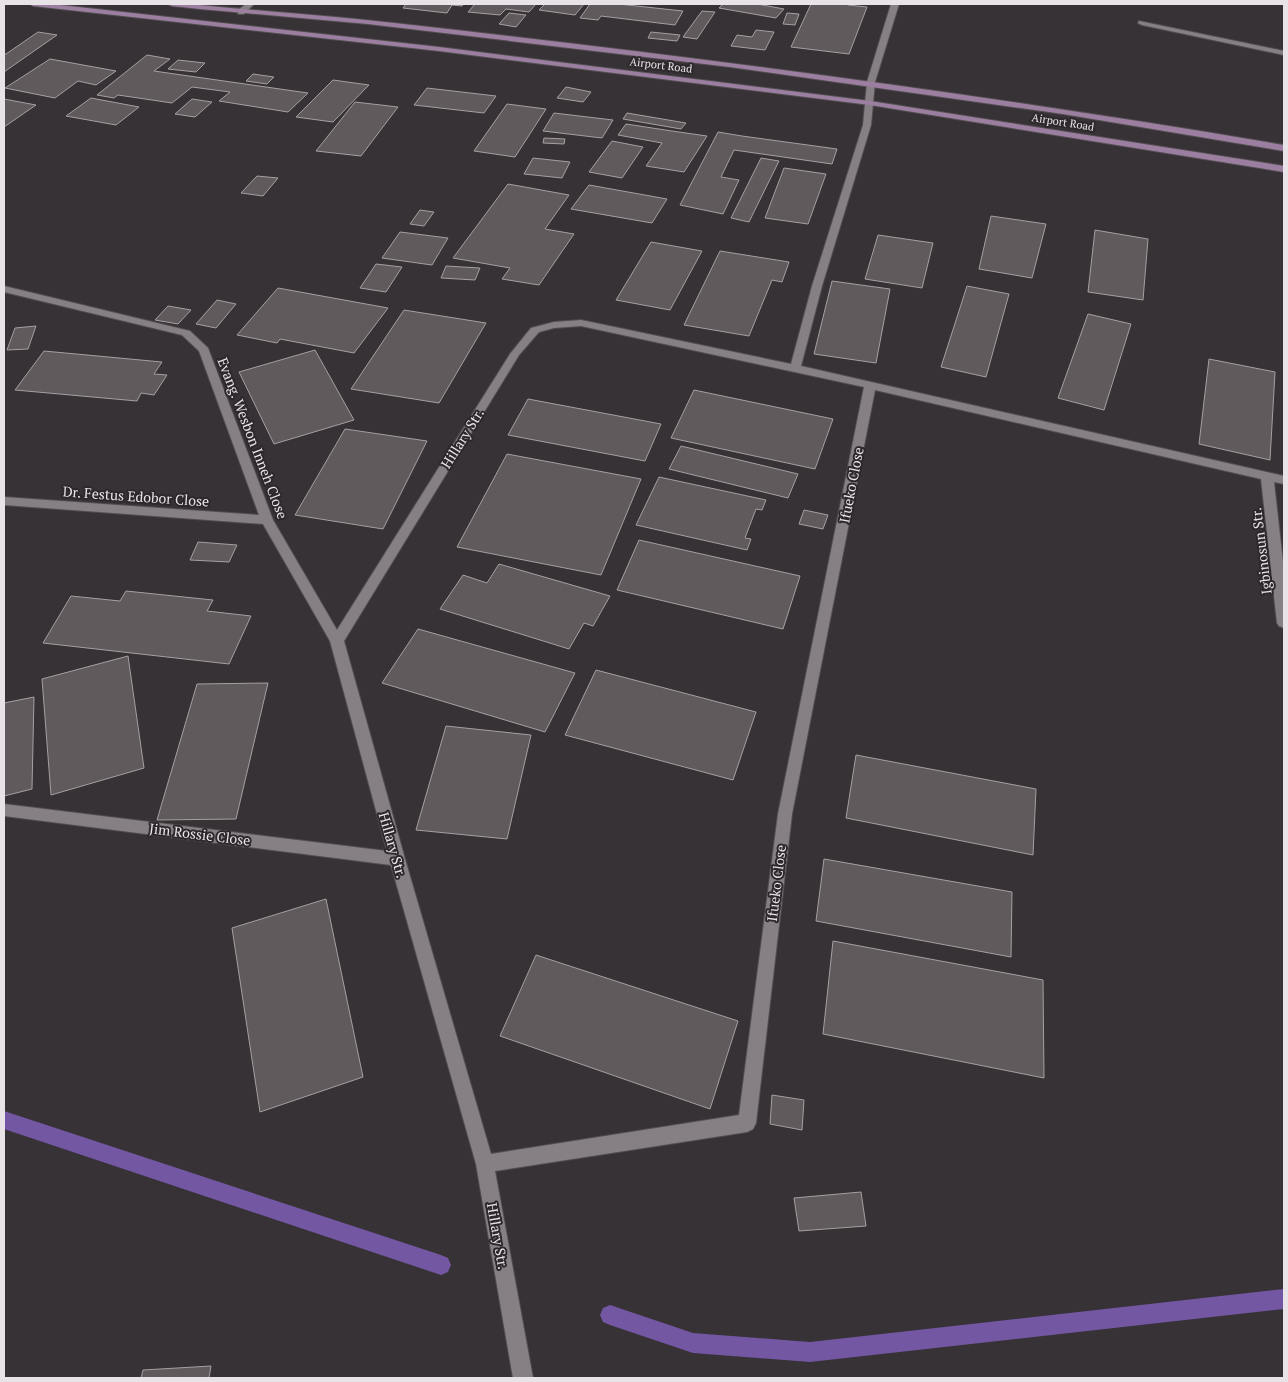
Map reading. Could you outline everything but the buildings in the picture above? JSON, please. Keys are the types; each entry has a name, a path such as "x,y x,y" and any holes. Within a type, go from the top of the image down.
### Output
{"main road":[{"name":"Airport Road","path":"33,4 439,49 870,103 1284,169"},
{"name":"Airport Road","path":"172,4 241,12 391,24 871,82 1284,148"}],"street":[{"path":"241,12 250,4"},
{"path":"795,368 817,286 867,124 871,82 894,4"},
{"path":"1142,23 1284,53"},
{"name":"Evang. Wesbon Inneh Close","path":"4,289 186,333 204,350 267,520 338,641"},
{"name":"Hillary Str.","path":"523,1378 485,1164 397,859 338,641 514,354 535,330 554,325 581,323 795,368 1284,480"},
{"name":"Ifueko Close","path":"485,1164 747,1123 785,814 870,385"},
{"name":"Igbinosun Str.","path":"1268,476 1284,623"},
{"name":"Dr. Festus Edobor Close","path":"4,501 267,520"},
{"name":"Jim Rossie Close","path":"4,810 397,859"}],"waterway":[{"path":"4,1120 441,1265"},
{"path":"610,1315 693,1343 810,1352 1284,1299"}]}
